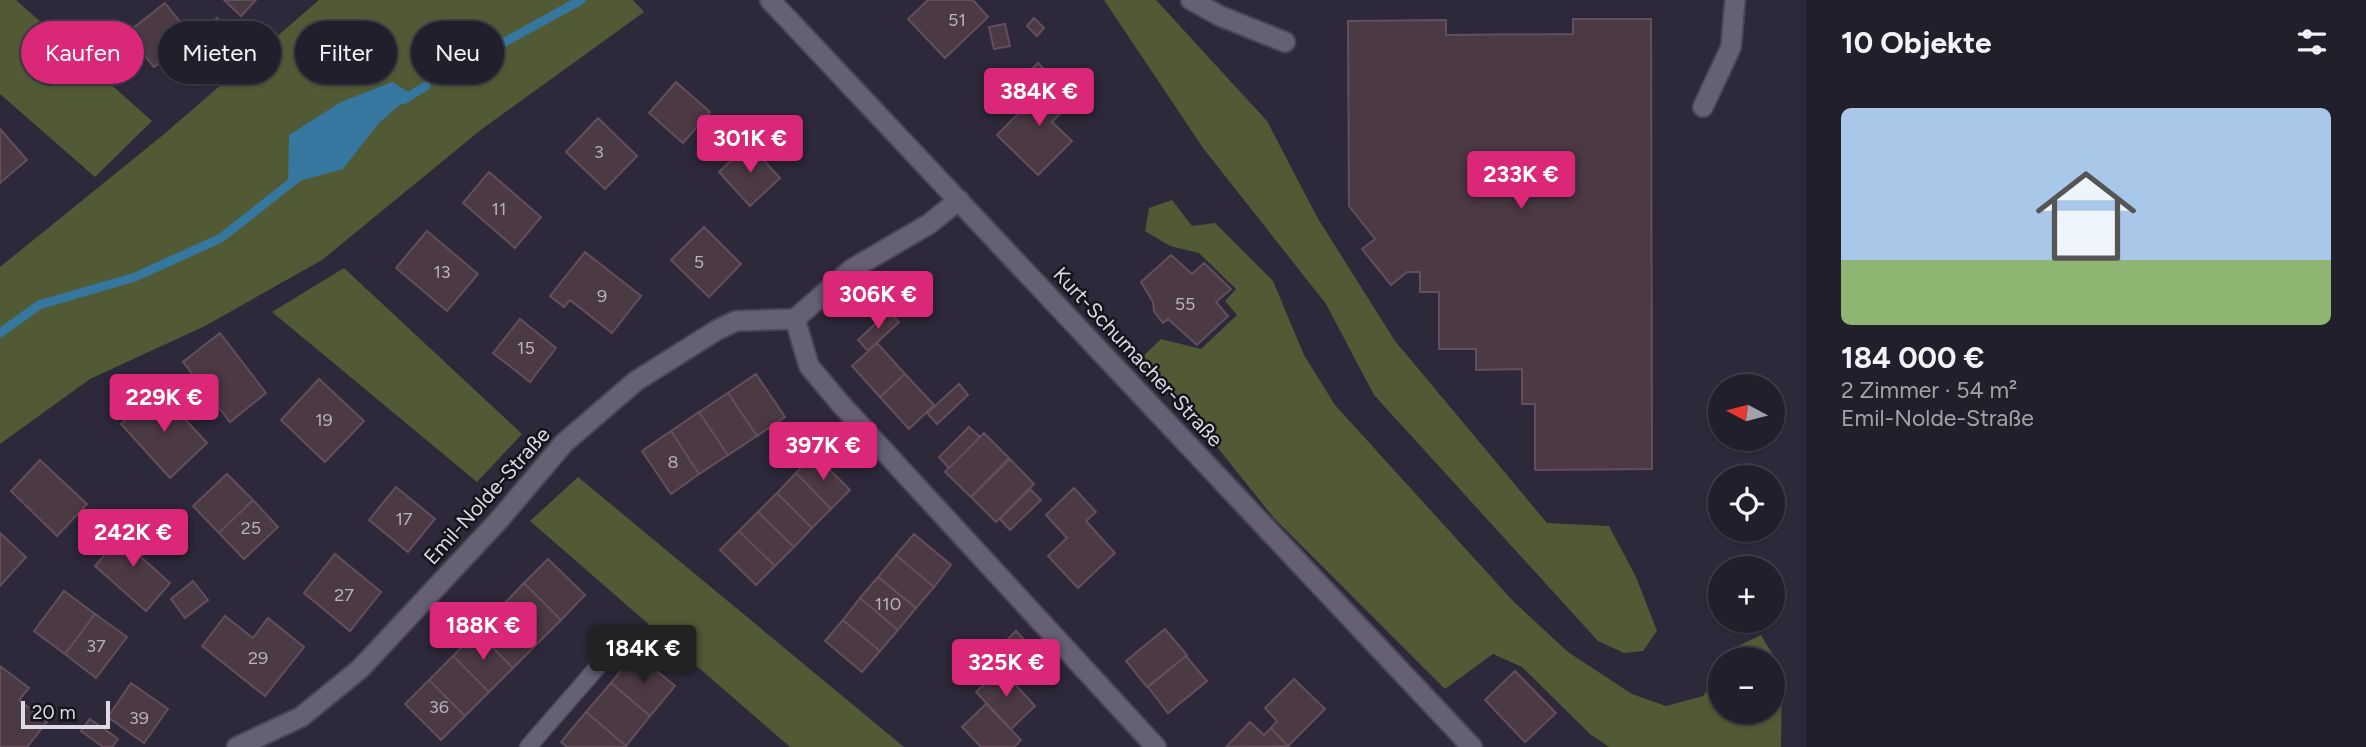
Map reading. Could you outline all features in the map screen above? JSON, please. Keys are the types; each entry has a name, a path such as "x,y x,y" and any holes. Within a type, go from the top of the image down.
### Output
{"street":[{"name":"Kurt-Schumacher-Straße","path":"770,0 1472,747"},
{"path":"1191,0 1220,16 1285,42"},
{"path":"1703,107 1731,47 1735,0"},
{"path":"959,200 929,224 852,269 795,318 809,366 1156,747"},
{"name":"Emil-Nolde-Straße","path":"237,747 301,717 360,669 499,520 564,443 636,381 736,321 795,318"}],"lane":[{"path":"528,747 601,663"}],"green space":[{"path":"0,0 16,0 40,21 21,21 21,84 110,84 152,121 95,177 0,94"},
{"path":"319,0 633,0 644,12 482,129 322,260 205,326 90,379 0,444 0,267 222,84 281,84 281,33"},
{"path":"1104,0 1156,0 1267,121 1317,217 1395,341 1547,523 1609,526 1636,577 1657,631 1643,651 1624,653 1598,641 1374,395 1326,304 1203,148"},
{"path":"1172,200 1192,226 1215,223 1273,281 1304,355 1335,405 1513,601 1568,652 1632,694 1666,706 1703,696 1708,689 1708,724 1781,724 1781,747 1609,747 1590,734 1522,667 1493,654 1445,689 1273,517 1206,433 1136,363 1161,339 1201,349 1237,315 1225,301 1236,289 1199,253 1170,246 1145,231 1149,208"},
{"path":"344,268 522,434 477,482 272,312"},
{"path":"578,477 904,747 790,747 530,521"},
{"path":"1761,635 1768,647 1737,647 1738,646"}],"water":[{"path":"387,84 395,84 412,94 379,123 343,169 288,184 289,135 341,102"}],"building":[{"path":"224,0 256,0 241,16"},
{"path":"928,0 973,0 988,17 945,58 908,19"},
{"path":"165,3 179,21 158,21 158,64 154,67 144,54 142,21"},
{"path":"1034,18 1044,28 1037,36 1027,26"},
{"path":"1573,19 1651,19 1652,469 1535,470 1535,404 1522,404 1522,369 1476,370 1476,349 1439,349 1439,292 1420,292 1420,272 1407,272 1391,285 1362,249 1375,239 1349,206 1348,21 1446,20 1446,35 1573,34"},
{"path":"1005,24 1010,46 994,49 989,27"},
{"path":"1038,63 1051,76 1025,102 1012,89"},
{"path":"1053,78 1075,99 1052,122 1072,141 1038,175 997,135"},
{"path":"676,82 710,112 683,143 649,113"},
{"path":"598,118 637,156 605,189 566,152"},
{"path":"0,129 27,160 0,183"},
{"path":"749,144 780,178 750,206 719,172"},
{"path":"489,172 541,217 515,248 463,203"},
{"path":"704,227 741,264 709,297 671,260"},
{"path":"427,231 478,274 447,311 396,268"},
{"path":"585,252 641,296 612,333 570,300 564,307 550,296"},
{"path":"1171,255 1192,274 1204,263 1231,289 1216,302 1228,316 1197,345 1168,319 1163,323 1154,311 1153,302 1141,282"},
{"path":"889,311 899,322 868,351 858,340"},
{"path":"520,319 556,348 530,382 493,353"},
{"path":"220,333 266,393 230,422 183,362"},
{"path":"877,343 905,374 880,397 852,366"},
{"path":"756,374 785,417 757,436 728,393"},
{"path":"905,374 934,405 909,429 880,397"},
{"path":"319,379 364,421 325,462 281,420"},
{"path":"959,384 968,395 937,424 927,413"},
{"path":"158,390 207,443 170,478 121,424"},
{"path":"728,393 757,436 728,455 699,412"},
{"path":"699,412 728,455 699,474 671,431"},
{"path":"969,427 980,437 949,468 939,457"},
{"path":"671,431 699,474 671,494 642,451"},
{"path":"984,433 1009,458 971,497 945,472"},
{"path":"814,454 850,490 831,509 796,473"},
{"path":"1010,459 1034,484 996,522 971,497"},
{"path":"40,460 87,504 57,536 11,491"},
{"path":"796,473 831,509 812,528 777,493"},
{"path":"227,474 253,500 219,533 193,506"},
{"path":"396,487 435,519 408,552 369,520"},
{"path":"1074,488 1096,512 1086,521 1115,553 1078,588 1048,556 1067,538 1046,515"},
{"path":"1030,489 1041,500 1010,530 1000,519"},
{"path":"777,493 812,528 794,547 758,512"},
{"path":"253,500 278,527 244,559 219,533"},
{"path":"758,512 794,547 775,566 739,531"},
{"path":"130,525 152,544 141,557 170,583 146,611 95,566"},
{"path":"739,531 775,566 756,585 720,550"},
{"path":"0,533 26,557 0,586"},
{"path":"914,534 951,565 934,587 896,555"},
{"path":"335,554 381,592 350,631 304,593"},
{"path":"896,555 934,587 916,608 878,577"},
{"path":"548,559 585,595 561,620 524,583"},
{"path":"878,577 916,608 898,630 860,598"},
{"path":"193,581 208,600 185,618 171,599"},
{"path":"524,583 561,620 537,644 500,608"},
{"path":"64,591 95,614 65,654 34,631"},
{"path":"860,598 898,630 880,651 843,620"},
{"path":"500,608 537,644 513,668 477,632"},
{"path":"95,614 127,637 96,678 65,654"},
{"path":"225,616 253,638 268,618 304,647 265,696 202,646"},
{"path":"843,620 880,651 862,672 825,641"},
{"path":"1165,629 1187,655 1147,687 1126,661"},
{"path":"1016,631 1035,651 1022,663 1003,644"},
{"path":"477,632 513,668 489,692 453,656"},
{"path":"635,653 675,686 650,716 611,683"},
{"path":"453,656 489,692 465,716 429,680"},
{"path":"1186,656 1207,681 1168,713 1148,687"},
{"path":"0,666 29,688 19,700 47,722 27,747 0,747"},
{"path":"1001,669 1035,706 1011,729 976,692"},
{"path":"1515,671 1556,713 1525,742 1485,700"},
{"path":"1294,679 1325,709 1288,746 1271,728 1277,721 1265,708"},
{"path":"429,680 465,716 441,740 405,704"},
{"path":"131,683 168,709 144,743 108,717"},
{"path":"611,683 650,716 626,746 586,712"},
{"path":"986,704 1021,740 1014,747 981,747 962,727"},
{"path":"586,712 626,746 567,747 561,742"},
{"path":"90,719 118,739 112,747 103,747 81,731"},
{"path":"1250,722 1264,735 1271,728 1288,746 1226,747"}],"waterway":[{"path":"504,42 581,0"},
{"path":"403,100 426,86"},
{"path":"0,333 39,305 135,277 221,238 296,179"}]}
